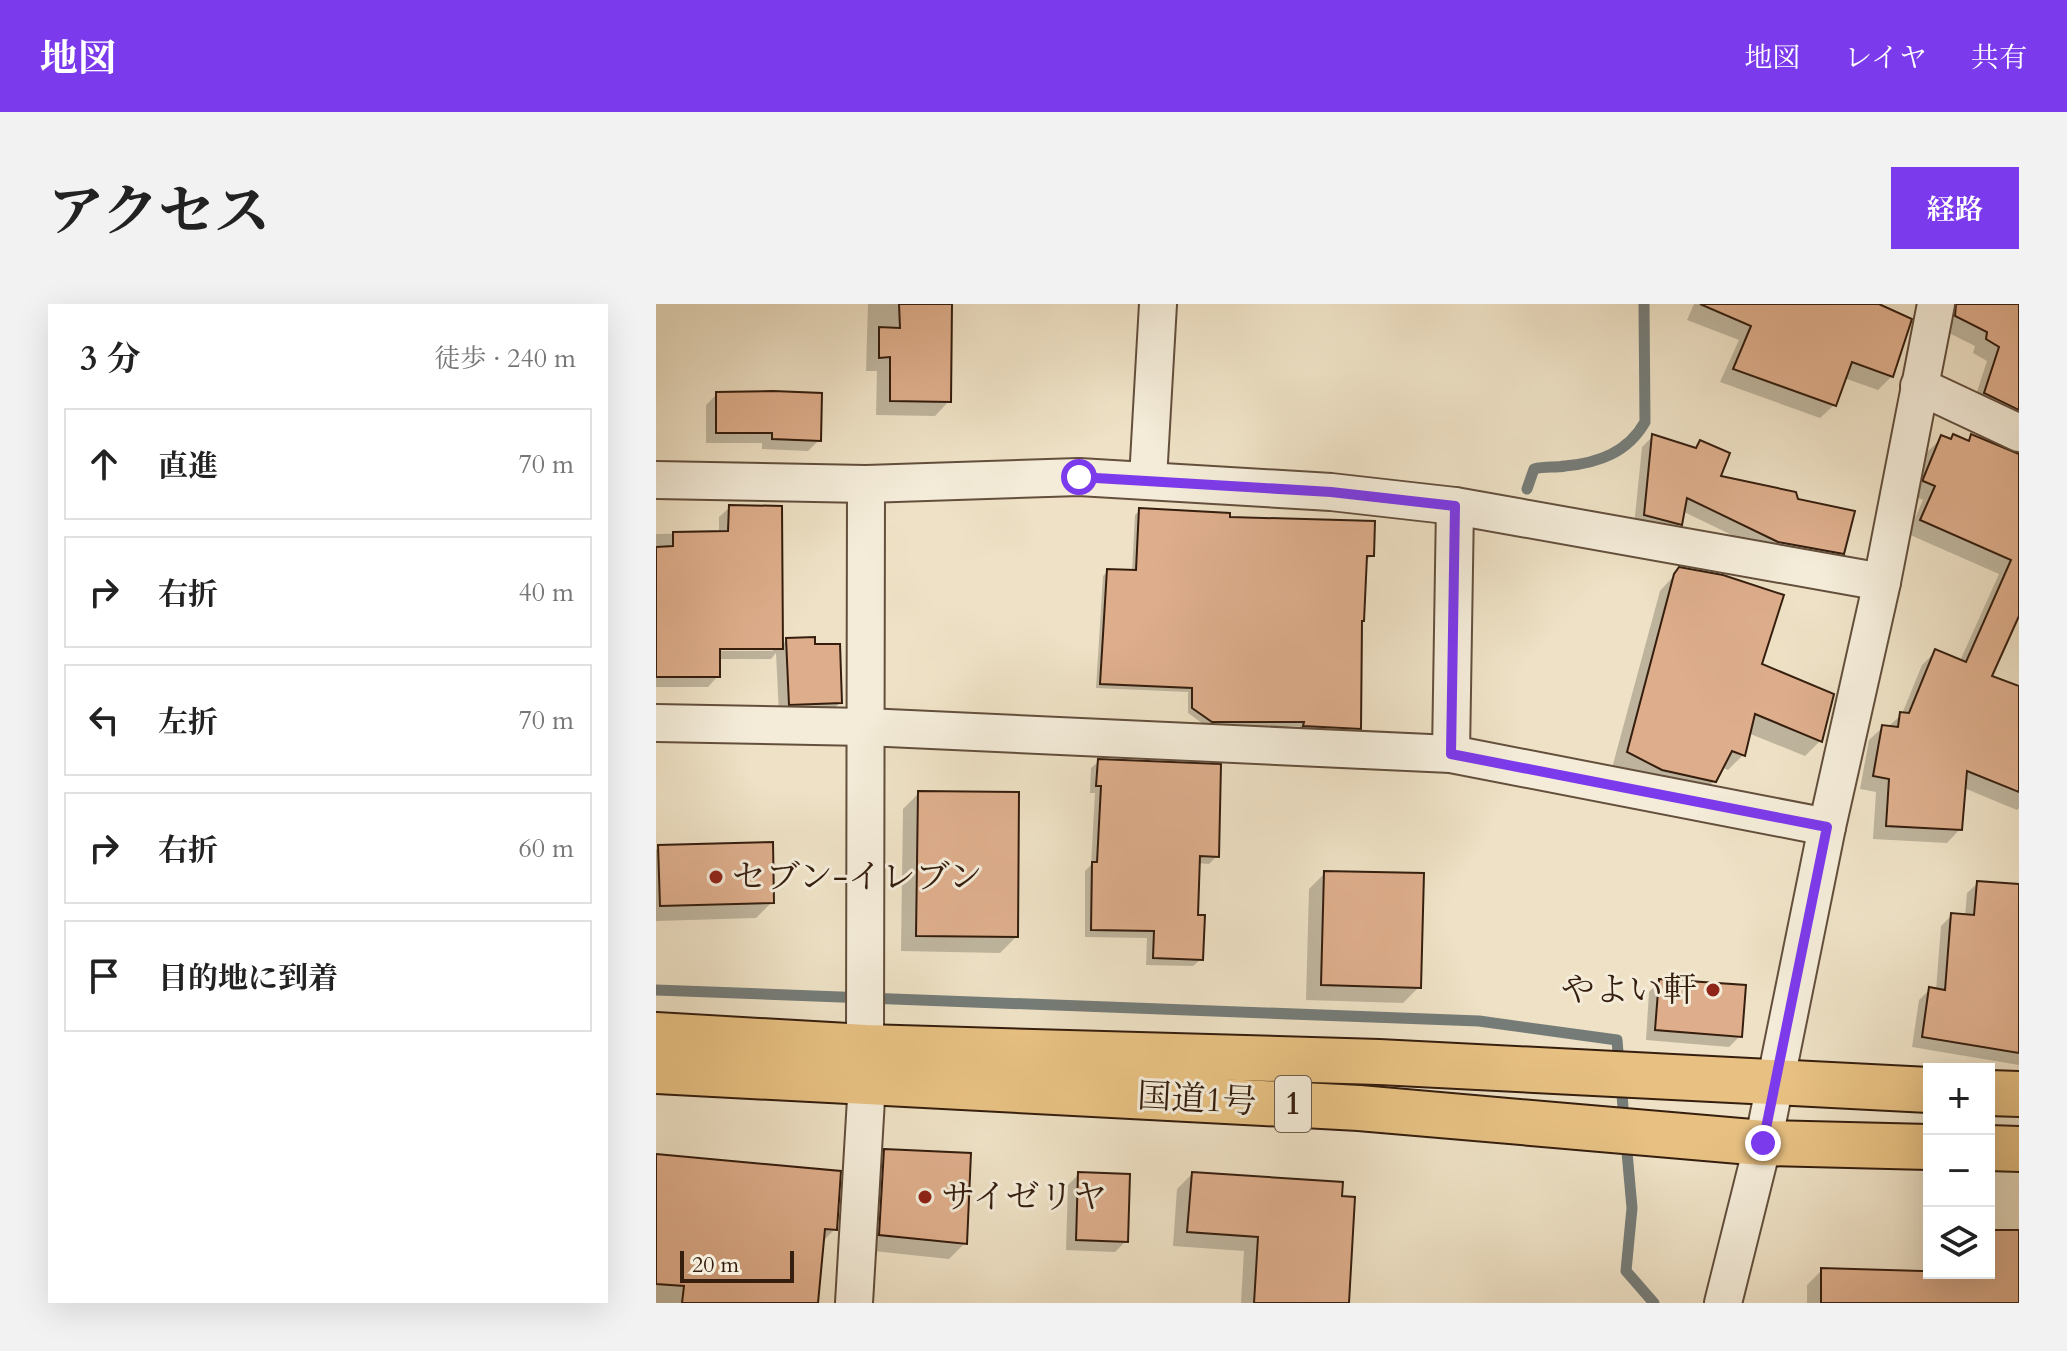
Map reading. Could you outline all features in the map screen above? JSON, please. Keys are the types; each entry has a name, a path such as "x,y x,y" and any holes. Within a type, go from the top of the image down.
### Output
{"highway":[{"name":"国道1号","path":"656,1035 866,1064 1359,1108 1763,1143 1923,1147"},
{"name":"国道1号","path":"656,1071 866,1064 1379,1062 1923,1090"},
{"path":"1995,1093 2019,1094"},
{"path":"1995,1148 2019,1149"}],"street":[{"path":"1148,479 1158,304"},
{"path":"1723,1303 1763,1143 1827,827 1882,582 1936,304"},
{"path":"1919,386 2019,433"},
{"path":"656,480 866,484 1079,477 1331,492 1455,506 1882,582"},
{"path":"854,1303 866,1064 866,484"},
{"path":"1451,754 1455,506"},
{"path":"656,723 866,727 1451,754 1827,827"}],"building":[{"path":"899,304 952,304 951,402 890,401 890,357 879,358 879,327 900,328"},
{"path":"1700,304 1879,304 1912,319 1893,377 1852,362 1836,406 1733,369 1751,326"},
{"path":"1956,304 2019,304 2019,410 1984,393 1999,347 1986,339 1987,332 1955,316"},
{"path":"716,392 822,393 821,441 772,439 772,433 716,433"},
{"path":"1652,434 1696,448 1700,440 1730,453 1721,476 1796,492 1798,499 1855,511 1844,554 1778,542 1687,498 1682,525 1644,515"},
{"path":"1953,434 1969,441 1971,434 2019,454 2019,616 1992,676 2019,686 2019,792 1967,771 1962,830 1886,826 1889,779 1873,776 1882,725 1898,727 1900,712 1909,713 1935,649 1966,662 2011,560 1920,520 1935,486 1923,479 1941,435 1951,439"},
{"path":"729,505 782,506 783,649 720,649 720,677 656,677 656,547 673,546 673,532 728,531"},
{"path":"1139,508 1230,513 1230,517 1375,521 1374,556 1367,556 1362,621 1361,729 1303,726 1304,722 1212,722 1192,708 1192,688 1100,684 1107,569 1136,570"},
{"path":"1679,567 1723,575 1784,595 1762,664 1834,694 1822,742 1755,714 1745,756 1732,751 1716,782 1662,770 1627,752 1674,574"},
{"path":"815,637 815,644 840,644 842,703 789,705 786,638"},
{"path":"1098,759 1221,764 1219,857 1200,856 1198,915 1205,915 1203,960 1153,958 1154,931 1091,930 1092,862 1097,862 1101,786 1096,786"},
{"path":"918,791 1019,792 1018,937 916,936"},
{"path":"773,842 774,903 660,906 658,845"},
{"path":"1324,871 1424,873 1421,988 1321,985"},
{"path":"1977,881 2019,884 2019,1053 1922,1037 1929,987 1945,990 1951,913 1974,915"},
{"path":"1659,979 1746,985 1742,1037 1655,1030"},
{"path":"884,1149 971,1153 967,1244 879,1235"},
{"path":"656,1154 841,1171 837,1230 825,1229 818,1303 682,1303 684,1286 656,1284"},
{"path":"1078,1172 1130,1174 1128,1242 1076,1240"},
{"path":"1192,1172 1343,1182 1342,1196 1355,1197 1349,1303 1254,1303 1258,1237 1187,1232"},
{"path":"1995,1230 2019,1230 2019,1303 1821,1303 1821,1268 1923,1271 1923,1279 1995,1279"}],"waterway":[{"path":"1527,489 1534,469 1601,459 1630,441 1645,422 1644,304"},
{"path":"656,990 1479,1021 1617,1040 1619,1064"},
{"path":"1621,1082 1624,1120"},
{"path":"1626,1141 1632,1208 1626,1271 1654,1303"}],"place":[{"name":"セブン-イレブン","path":"716,877"},
{"name":"やよい軒","path":"1713,990"},
{"name":"サイゼリヤ","path":"925,1197"}],"route":[{"path":"1079,477 1331,492 1455,506 1451,754 1827,827 1763,1143"}]}
